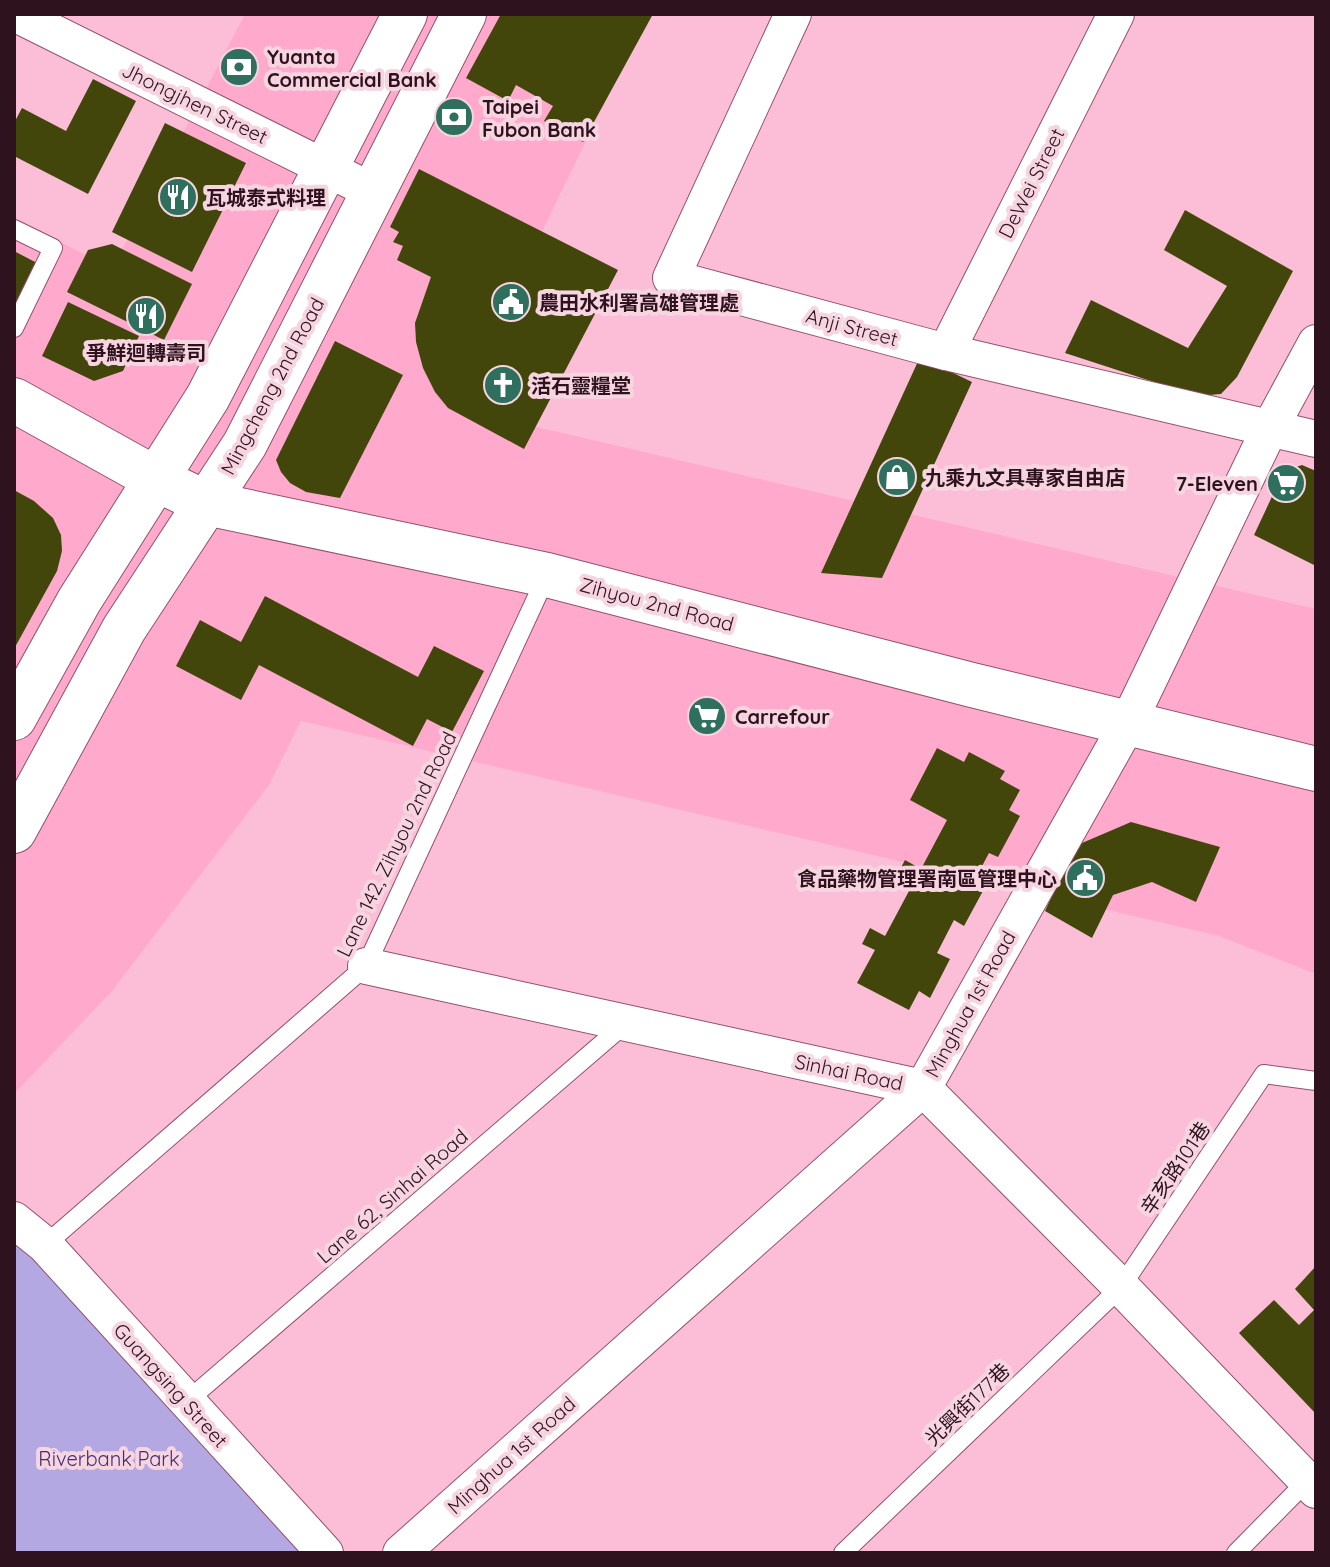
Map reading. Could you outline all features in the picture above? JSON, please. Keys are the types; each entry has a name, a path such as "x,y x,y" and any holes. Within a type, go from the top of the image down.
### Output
{"street":[{"path":"14,718 79,601 208,397 405,14"},
{"name":"Mingcheng 2nd Road","path":"14,831 124,629 245,444 464,14"},
{"name":"Anji Street","path":"793,14 671,278 946,352 1316,439"},
{"name":"DeWei Street","path":"946,352 1116,14"},
{"name":"Jhongjhen Street","path":"21,15 374,192"},
{"name":"Minghua 1st Road","path":"401,1553 923,1088 1128,723 1270,428 1316,343"},
{"name":"Zihyou 2nd Road","path":"14,400 156,479 206,503 547,575 972,685 1316,769"},
{"name":"Sinhai Road","path":"366,966 923,1088 1121,1287 1311,1485"},
{"name":"Guangsing Street","path":"14,1220 45,1245 325,1553"}],"lane":[{"path":"14,229 53,248 14,328"},
{"name":"Lane 142, Zihyou 2nd Road","path":"45,1245 366,966 547,575"},
{"name":"Lane 62, Sinhai Road","path":"186,1402 626,1023"},
{"name":"辛亥路101巷","path":"1121,1287 1264,1074 1316,1081"},
{"name":"光興街177巷","path":"843,1553 1121,1287"},
{"path":"1236,1553 1311,1485"}],"shaded area":[{"path":"245,14 648,14 456,408 1316,609 1316,974 1219,936 301,721 269,785 112,991 14,1094 14,217 112,269"}],"green space":[{"name":"Riverbank Park","path":"14,1221 326,1553 14,1553"}],"building":[{"path":"501,14 653,14 583,142 544,121 553,106 516,85 508,101 466,78"},
{"path":"93,79 136,101 88,194 14,156 14,123 22,108 66,131"},
{"name":"瓦城泰式料理","path":"165,123 246,163 192,272 112,232"},
{"name":"農田水利署高雄管理處","path":"419,169 618,270 524,449 448,408 435,392 423,368 415,323 431,277 397,260 403,246 393,242 399,232 390,227"},
{"path":"1185,210 1293,271 1237,377 1221,394 1197,396 1065,353 1091,300 1188,348 1227,286 1164,250"},
{"name":"爭鮮迴轉壽司","path":"112,244 192,284 164,340 67,292 88,250"},
{"path":"14,251 37,263 14,310"},
{"path":"68,302 139,336 123,371 94,381 42,356"},
{"path":"335,341 403,375 340,498 306,492 290,483 276,460"},
{"name":"九乘九文具專家自由店","path":"920,357 972,382 882,578 821,573"},
{"path":"1302,465 1316,471 1316,566 1254,535 1284,471"},
{"path":"14,490 34,501 53,518 61,535 62,551 57,571 14,649"},
{"path":"265,596 418,677 434,646 484,671 452,732 427,719 413,746 259,665 241,700 176,666 200,620 241,642"},
{"path":"937,748 964,762 969,752 1005,771 1000,779 1020,790 1009,810 1020,816 998,857 989,853 973,883 984,889 964,926 954,920 937,953 950,959 930,998 919,991 909,1010 857,983 875,950 862,944 870,928 885,936 909,891 893,883 905,860 921,869 947,820 910,800"},
{"path":"1131,822 1220,847 1196,902 1152,882 1113,895 1092,938 1045,911 1075,846"},
{"path":"1316,1266 1316,1414 1239,1333 1274,1300 1299,1325 1314,1310 1295,1289"}],"place":[{"name":"Yuanta Commercial Bank","path":"239,67"},
{"name":"Taipei Fubon Bank","path":"454,117"},
{"name":"瓦城泰式料理","path":"178,197"},
{"name":"農田水利署高雄管理處","path":"511,302"},
{"name":"爭鮮迴轉壽司","path":"146,316"},
{"name":"活石靈糧堂","path":"503,385"},
{"name":"九乘九文具專家自由店","path":"897,477"},
{"name":"7-Eleven","path":"1286,483"},
{"name":"Carrefour","path":"707,716"},
{"name":"食品藥物管理署南區管理中心","path":"1085,878"}]}
